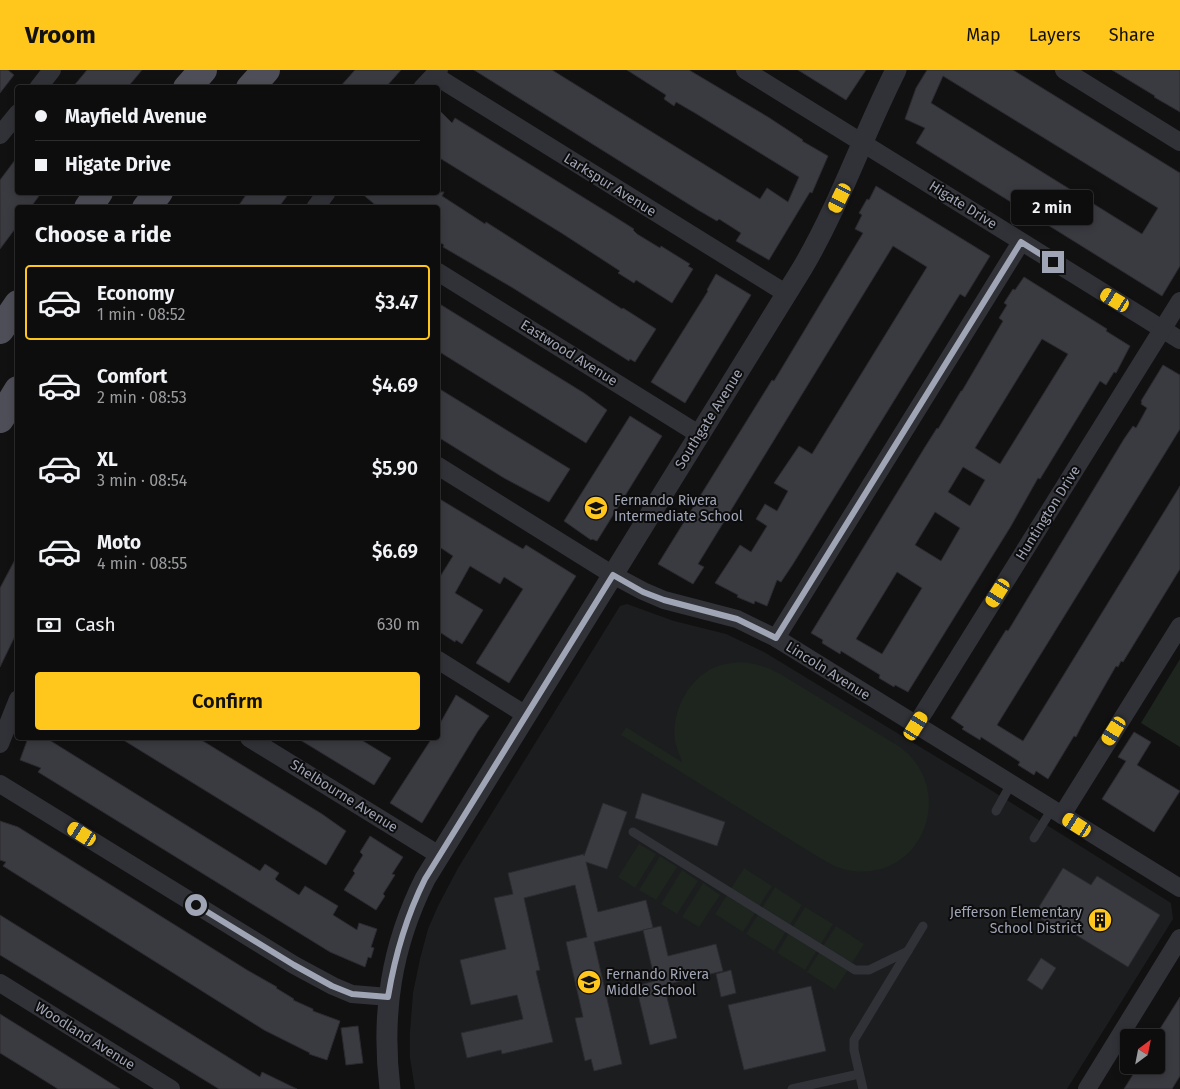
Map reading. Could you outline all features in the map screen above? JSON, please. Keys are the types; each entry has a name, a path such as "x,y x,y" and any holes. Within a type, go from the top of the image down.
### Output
{"main road":[{"path":"190,85 203,70"},
{"path":"253,85 266,70"},
{"path":"148,205 157,195"},
{"path":"0,330 15,308"},
{"path":"0,419 15,395"}],"street":[{"path":"40,85 52,70"},
{"name":"Higate Drive","path":"745,70 1180,340"},
{"name":"Southgate Avenue","path":"390,1089 386,1031 388,997 393,968 406,922 422,886 439,855 787,294 826,225 896,70"},
{"path":"1064,70 1180,142"},
{"name":"Larkspur Avenue","path":"432,78 787,294"},
{"path":"0,135 15,117"},
{"path":"776,638 1021,242"},
{"name":"Eastwood Avenue","path":"440,273 700,435"},
{"name":"Huntington Drive","path":"916,726 1180,301"},
{"name":"Lincoln Avenue","path":"440,467 643,592 664,600 737,619 776,638 1180,888"},
{"path":"1057,812 1180,626"},
{"path":"440,661 526,715"},
{"path":"0,744 15,706"},
{"name":"Shelbourne Avenue","path":"252,740 439,855"},
{"path":"0,784 294,965 332,986 352,994 388,997"},
{"path":"1086,1089 1180,938"},
{"name":"Woodland Avenue","path":"0,983 171,1089"}],"lane":[{"path":"996,810 1011,784"},
{"path":"1034,838 1057,812"},
{"path":"633,832 855,970 869,970 908,951"},
{"path":"863,1089 854,1050 854,1040 923,926"},
{"path":"792,1089 859,1074"}],"shaded area":[{"path":"627,604 674,621 726,634 764,652 986,787 1171,903 1173,919 1067,1089 415,1089 410,1058 413,993 428,929 438,906 458,868 620,606"},
{"path":"1180,659 1180,747 1141,723"},
{"path":"740,662 762,666 782,675 900,747 918,766 927,787 929,809 923,831 912,849 895,863 873,871 840,868 820,858 621,735 626,727 682,762 676,743 675,728 676,716 686,693 703,674 713,668"},
{"path":"639,844 656,854 635,888 618,877"},
{"path":"660,856 677,867 656,900 639,890"},
{"path":"744,868 772,886 743,932 715,914"},
{"path":"682,870 698,881 677,914 661,904"},
{"path":"703,883 720,895 699,927 682,917"},
{"path":"775,887 802,905 774,951 746,934"},
{"path":"805,907 833,924 805,970 777,953"},
{"path":"836,926 864,944 835,990 807,972"}],"building":[{"path":"0,70 8,70 14,75 0,93"},
{"path":"87,70 142,70 130,85 74,85"},
{"path":"355,70 401,70 388,85 342,85"},
{"path":"474,70 552,70 760,199 767,188 788,202 799,177 676,102 674,106 664,99 666,95 627,70 689,70 768,117 802,141 828,156 812,193 810,192 769,260 736,241 741,233 719,219 717,221 698,210"},
{"path":"798,70 866,70 846,100"},
{"path":"927,70 1013,70 1180,173 1180,266 1162,296 916,143 925,128 905,119 916,88","holes":["943,76 1158,208 1142,234 931,103"]},
{"path":"1112,70 1180,70 1180,112 1154,97"},
{"path":"440,111 452,123 455,118 634,229 637,234 690,264 688,266 693,269 672,303 636,280 634,283 618,273 620,271 440,158"},
{"path":"15,160 15,195 40,195 32,205 15,205 15,229 0,249 0,180"},
{"path":"876,186 990,256 965,297 960,294 793,564 781,582 777,580 767,606 755,601 754,604 737,597 738,595 715,583 740,545 751,552 767,526 756,519 765,504 777,511 788,491 774,483 799,446 812,454 927,267 893,246 698,564 704,567 693,584 658,564 772,380 774,381 863,233 855,229 862,215 859,213 867,199 869,200"},
{"path":"440,192 444,192 442,196 485,224 486,222 656,329 635,362 630,359 629,361 513,288 443,247 444,245 440,242 440,205 375,205 364,195 440,195"},
{"path":"246,195 288,195 280,205 239,205"},
{"path":"716,274 751,295 685,403 651,382 708,291"},
{"path":"1024,277 1107,329 1106,331 1130,346 1116,373 1114,372 1106,385 1100,381 1040,479 1038,478 1011,526 908,692 895,685 894,687 879,678 880,675 841,651 840,654 822,643 823,640 811,633 925,447 962,391 1003,321 999,318 1007,305 1004,303 1013,289 1015,290","holes":["1042,339 1068,354 1000,464 975,448","963,467 985,480 970,506 948,492","935,512 960,528 941,561 915,545","897,572 922,588 882,654 856,639"]},
{"path":"440,304 584,393 607,410 586,443 440,352"},
{"path":"1163,365 1180,375 1180,429 997,725 1023,741 1180,486 1180,569 1123,662 1121,661 1118,667 1116,666 1076,737 1074,736 1048,779 1036,771 1034,775 1018,765 1020,762 981,737 980,740 962,729 964,727 951,718 1006,630 1008,631 1124,439 1133,426 1136,428 1147,408 1141,404 1141,401"},
{"path":"440,389 570,469 549,502 504,478 440,438"},
{"path":"630,416 662,436 597,541 591,540 564,521"},
{"path":"440,499 523,549 526,545 576,576 509,683 476,663 523,589 504,577 500,584 470,566 455,593 483,610 462,644 456,640 455,642 440,632 440,577 453,556 440,547"},
{"path":"15,560 15,636 0,667 0,588"},
{"path":"456,695 489,716 422,823 390,803 431,740 440,740 440,723"},
{"path":"1134,732 1151,742 1137,765 1180,791 1154,832 1102,799 1126,761 1118,757"},
{"path":"27,740 49,740 260,871 265,864 279,873 275,879 277,881 299,895 305,886 338,906 333,915 357,930 359,923 377,929 371,947 374,948 371,958 368,957 365,967 330,952 38,772 41,768 20,760"},
{"path":"123,740 201,740 322,814 346,831 326,865"},
{"path":"300,740 361,740 391,758 374,785"},
{"path":"642,793 725,822 717,846 635,818"},
{"path":"603,803 627,812 607,869 586,862 598,912 646,900 653,928 594,942 622,1064 594,1071 591,1059 585,1061 575,1018 583,1017 566,942 587,937 575,885 524,898 540,970 536,971 553,1042 502,1054 501,1050 467,1058 461,1033 523,1019 517,995 471,1005 460,960 506,949 494,898 513,894 508,873 584,854 584,856"},
{"path":"0,821 18,827 277,987 293,1000 313,1009 313,1011 340,1021 327,1060 309,1054 264,1030 3,866 6,862 0,860"},
{"path":"370,836 403,857 392,874 395,875 376,910 344,890 355,873 353,871 363,855 360,852"},
{"name":"Jefferson Elementary School District","path":"1063,868 1091,885 1097,876 1160,915 1128,967 1060,925 1058,929 1034,915"},
{"path":"0,915 260,1077 262,1072 297,1089 219,1089 0,955"},
{"path":"661,926 668,956 716,944 723,971 664,985 677,1038 650,1045 636,986 655,981 643,930"},
{"path":"1041,958 1056,968 1042,990 1027,980"},
{"path":"731,970 736,993 721,997 716,974"},
{"path":"811,986 826,1051 744,1070 728,1005"},
{"path":"1180,997 1180,1076 1172,1089 1124,1089 1133,1074 1165,1074 1165,1029 1160,1029"},
{"path":"0,1014 120,1089 58,1089 0,1053"},
{"path":"358,1026 363,1063 346,1065 341,1028"}],"place":[{"name":"Fernando Rivera Intermediate School","path":"596,508"},
{"name":"Jefferson Elementary School District","path":"1100,920"},
{"name":"Fernando Rivera Middle School","path":"589,982"}],"route":[{"path":"196,905 332,986 352,994 388,997 401,937 425,879 613,575 643,592 664,600 737,619 776,638 1021,242 1053,262"}]}
